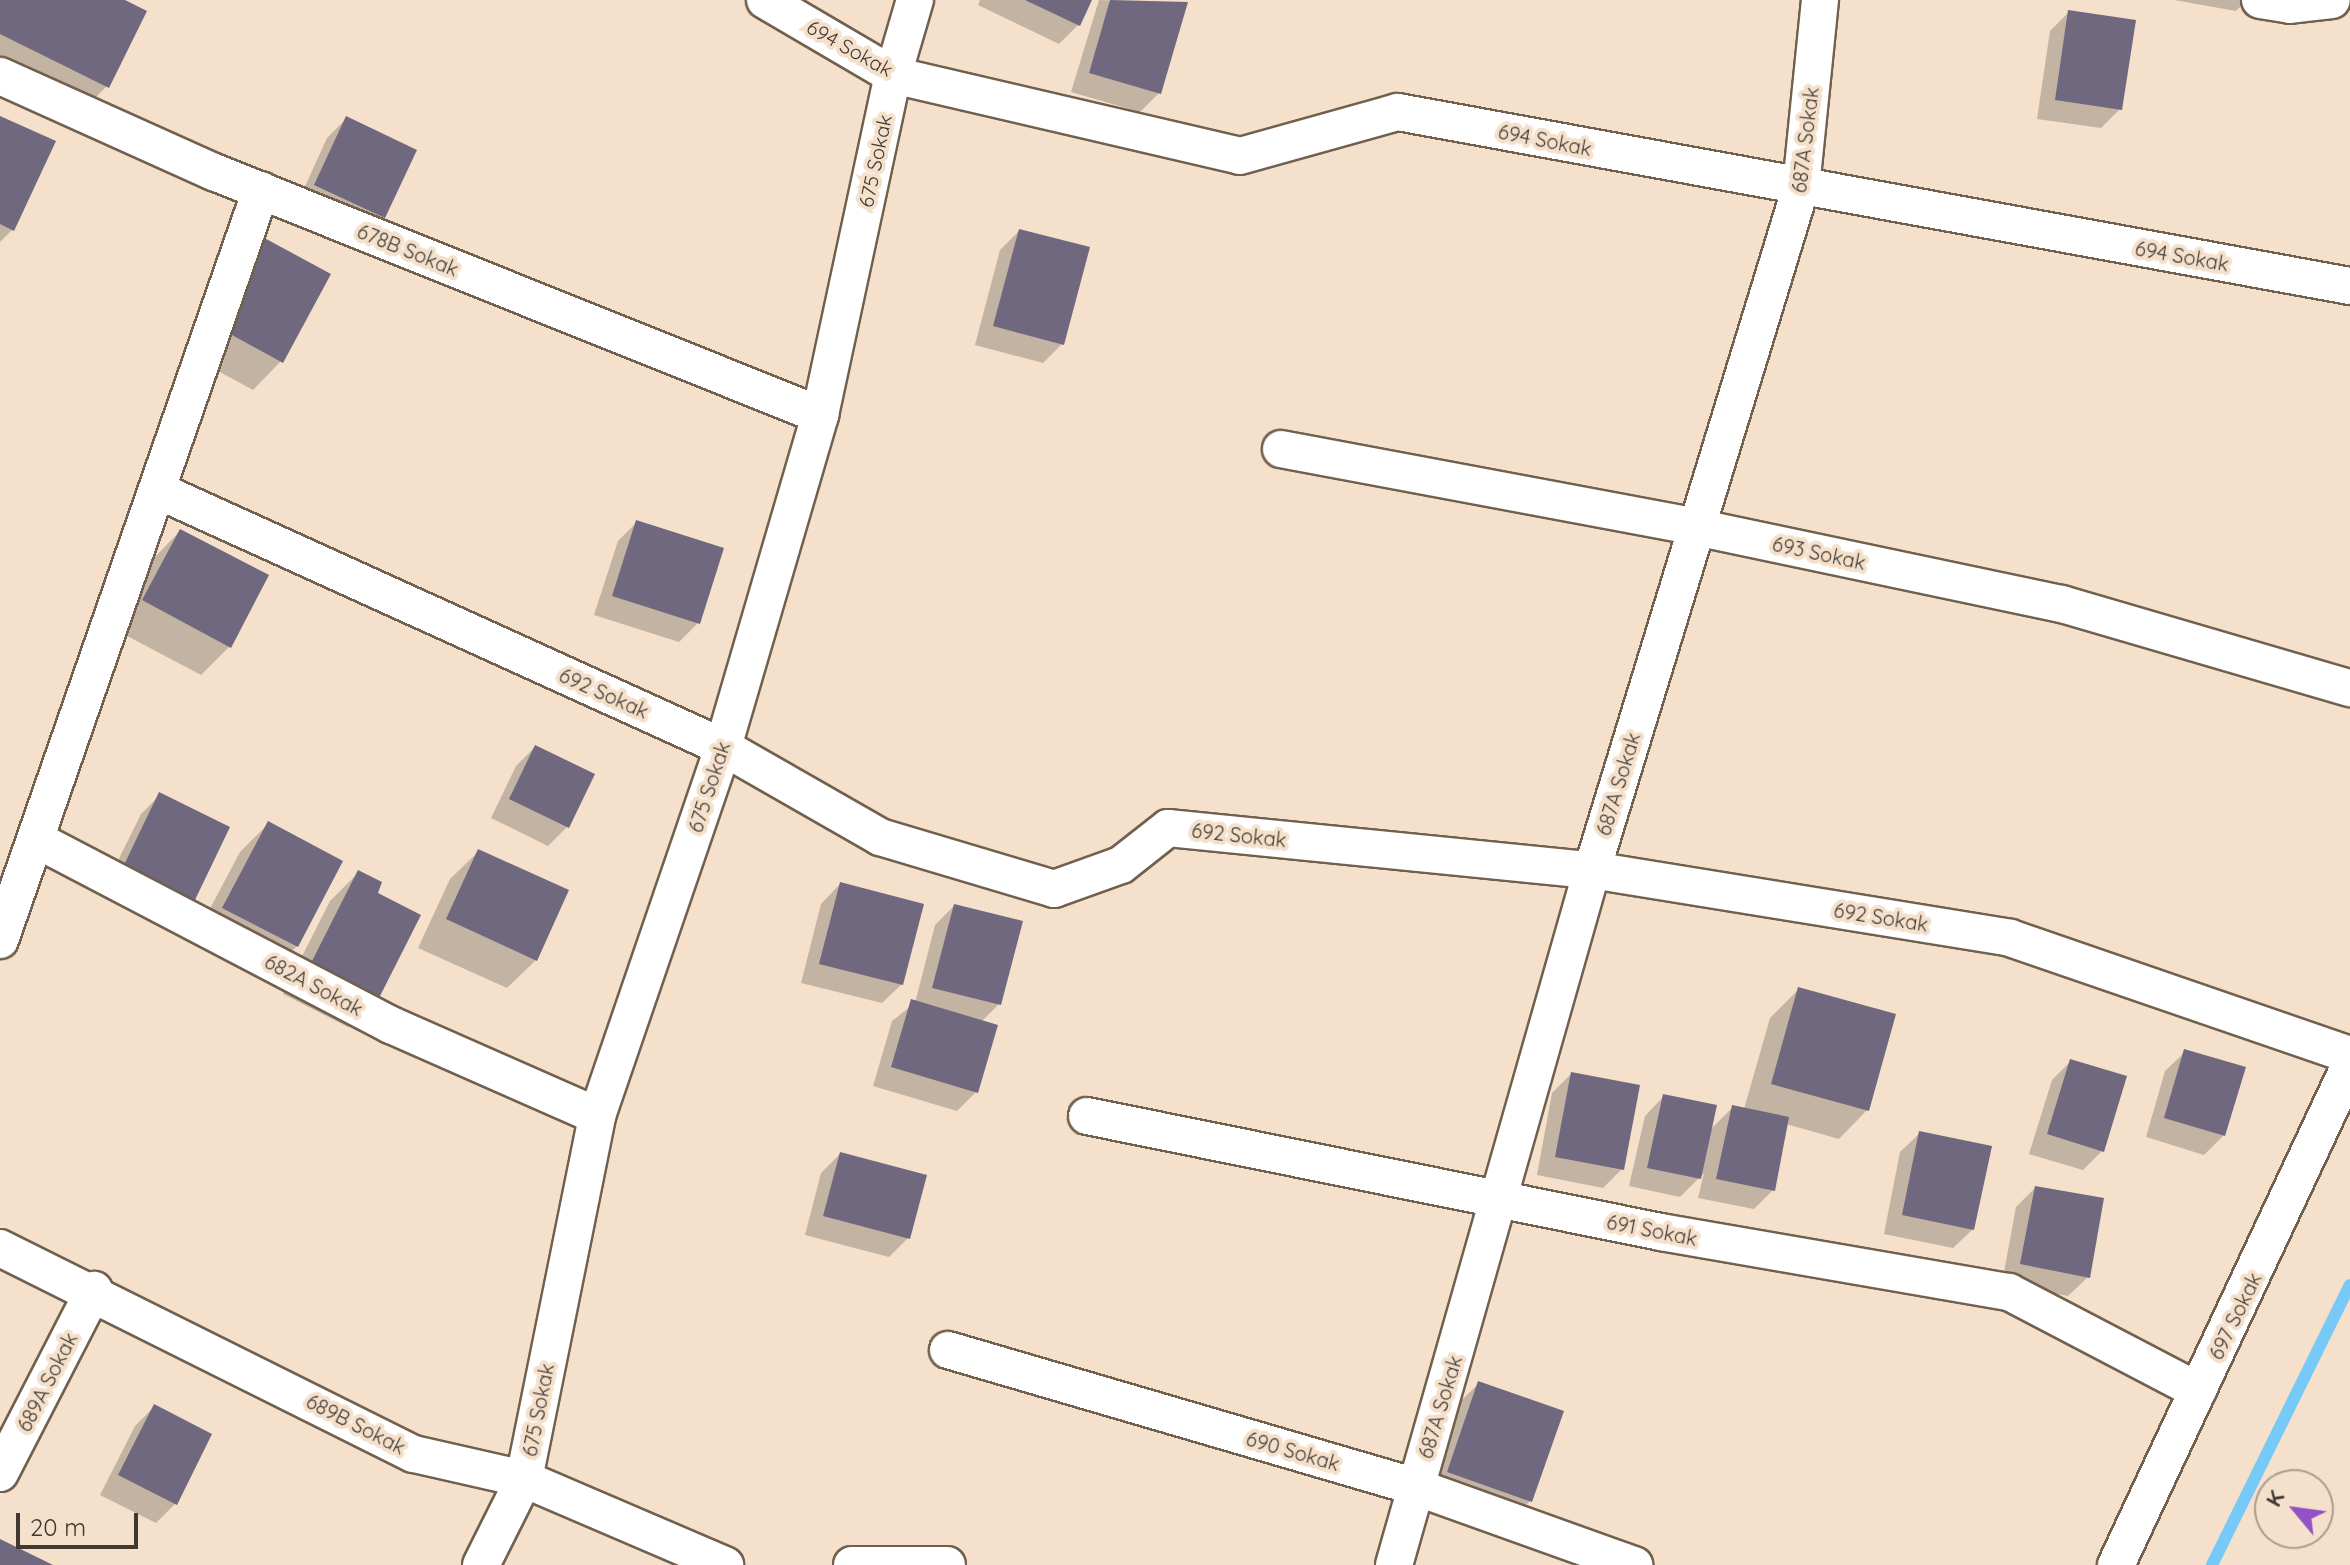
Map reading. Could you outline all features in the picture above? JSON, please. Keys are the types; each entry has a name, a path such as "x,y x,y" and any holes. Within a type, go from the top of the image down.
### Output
{"street":[{"name":"694 Sokak","path":"765,0 893,75 1240,156 1398,112 2350,286"},
{"name":"675 Sokak","path":"481,1565 524,1479 597,1116 723,747 820,415 893,75 915,0"},
{"name":"687A Sokak","path":"1394,1565 1501,1200 1592,870 1801,187 1820,0"},
{"path":"2260,0 2290,5 2332,0"},
{"name":"678B Sokak","path":"0,76 261,190 820,415"},
{"path":"0,940 261,190"},
{"name":"693 Sokak","path":"1281,449 1696,527 2062,604 2350,688"},
{"name":"692 Sokak","path":"157,490 723,747 880,837 1054,889 1121,865 1168,828 1592,870 2010,938 2350,1055"},
{"name":"682A Sokak","path":"37,840 391,1025 597,1116"},
{"name":"697 Sokak","path":"2116,1565 2350,1065"},
{"name":"691 Sokak","path":"1087,1116 1501,1200 2009,1292 2198,1391"},
{"name":"689B Sokak","path":"0,1248 94,1290 414,1454 524,1479 725,1565"},
{"name":"689A Sokak","path":"0,1473 94,1290"},
{"name":"690 Sokak","path":"948,1350 1416,1487 1634,1565"},
{"path":"852,1565 947,1565"}],"building":[{"path":"0,0 125,0 147,11 109,88 0,34"},
{"path":"1025,0 1092,0 1080,26"},
{"path":"1110,0 1188,2 1161,94 1089,73"},
{"path":"2068,10 2136,20 2122,110 2055,100"},
{"path":"0,116 56,141 14,231 0,224"},
{"path":"346,116 417,150 385,218 314,185"},
{"path":"1019,229 1090,247 1064,345 993,326"},
{"path":"257,234 331,274 283,363 223,330"},
{"path":"636,520 724,548 700,624 612,596"},
{"path":"180,529 269,575 231,648 142,600"},
{"path":"535,745 595,774 569,828 509,799"},
{"path":"159,792 230,827 194,902 123,867"},
{"path":"268,821 343,861 298,947 222,908"},
{"path":"478,849 569,890 537,961 446,919"},
{"path":"358,870 382,882 378,893 421,915 378,1000 310,965"},
{"path":"840,882 924,904 903,985 819,964"},
{"path":"954,904 1023,921 1001,1005 932,988"},
{"path":"1798,987 1896,1014 1869,1111 1771,1084"},
{"path":"911,999 998,1025 978,1093 891,1067"},
{"path":"2184,1049 2246,1067 2225,1136 2164,1118"},
{"path":"2070,1059 2127,1076 2104,1152 2047,1134"},
{"path":"1571,1072 1640,1085 1624,1170 1555,1157"},
{"path":"1663,1094 1717,1105 1701,1179 1647,1168"},
{"path":"1732,1105 1789,1117 1775,1191 1716,1179"},
{"path":"1919,1131 1992,1146 1974,1230 1902,1215"},
{"path":"840,1152 927,1175 910,1239 823,1216"},
{"path":"2035,1186 2104,1198 2090,1278 2020,1264"},
{"path":"1478,1381 1564,1411 1532,1502 1447,1472"},
{"path":"154,1404 212,1434 177,1505 118,1475"},
{"path":"0,1539 53,1565 0,1565"}],"waterway":[{"path":"2212,1565 2350,1285"}]}
